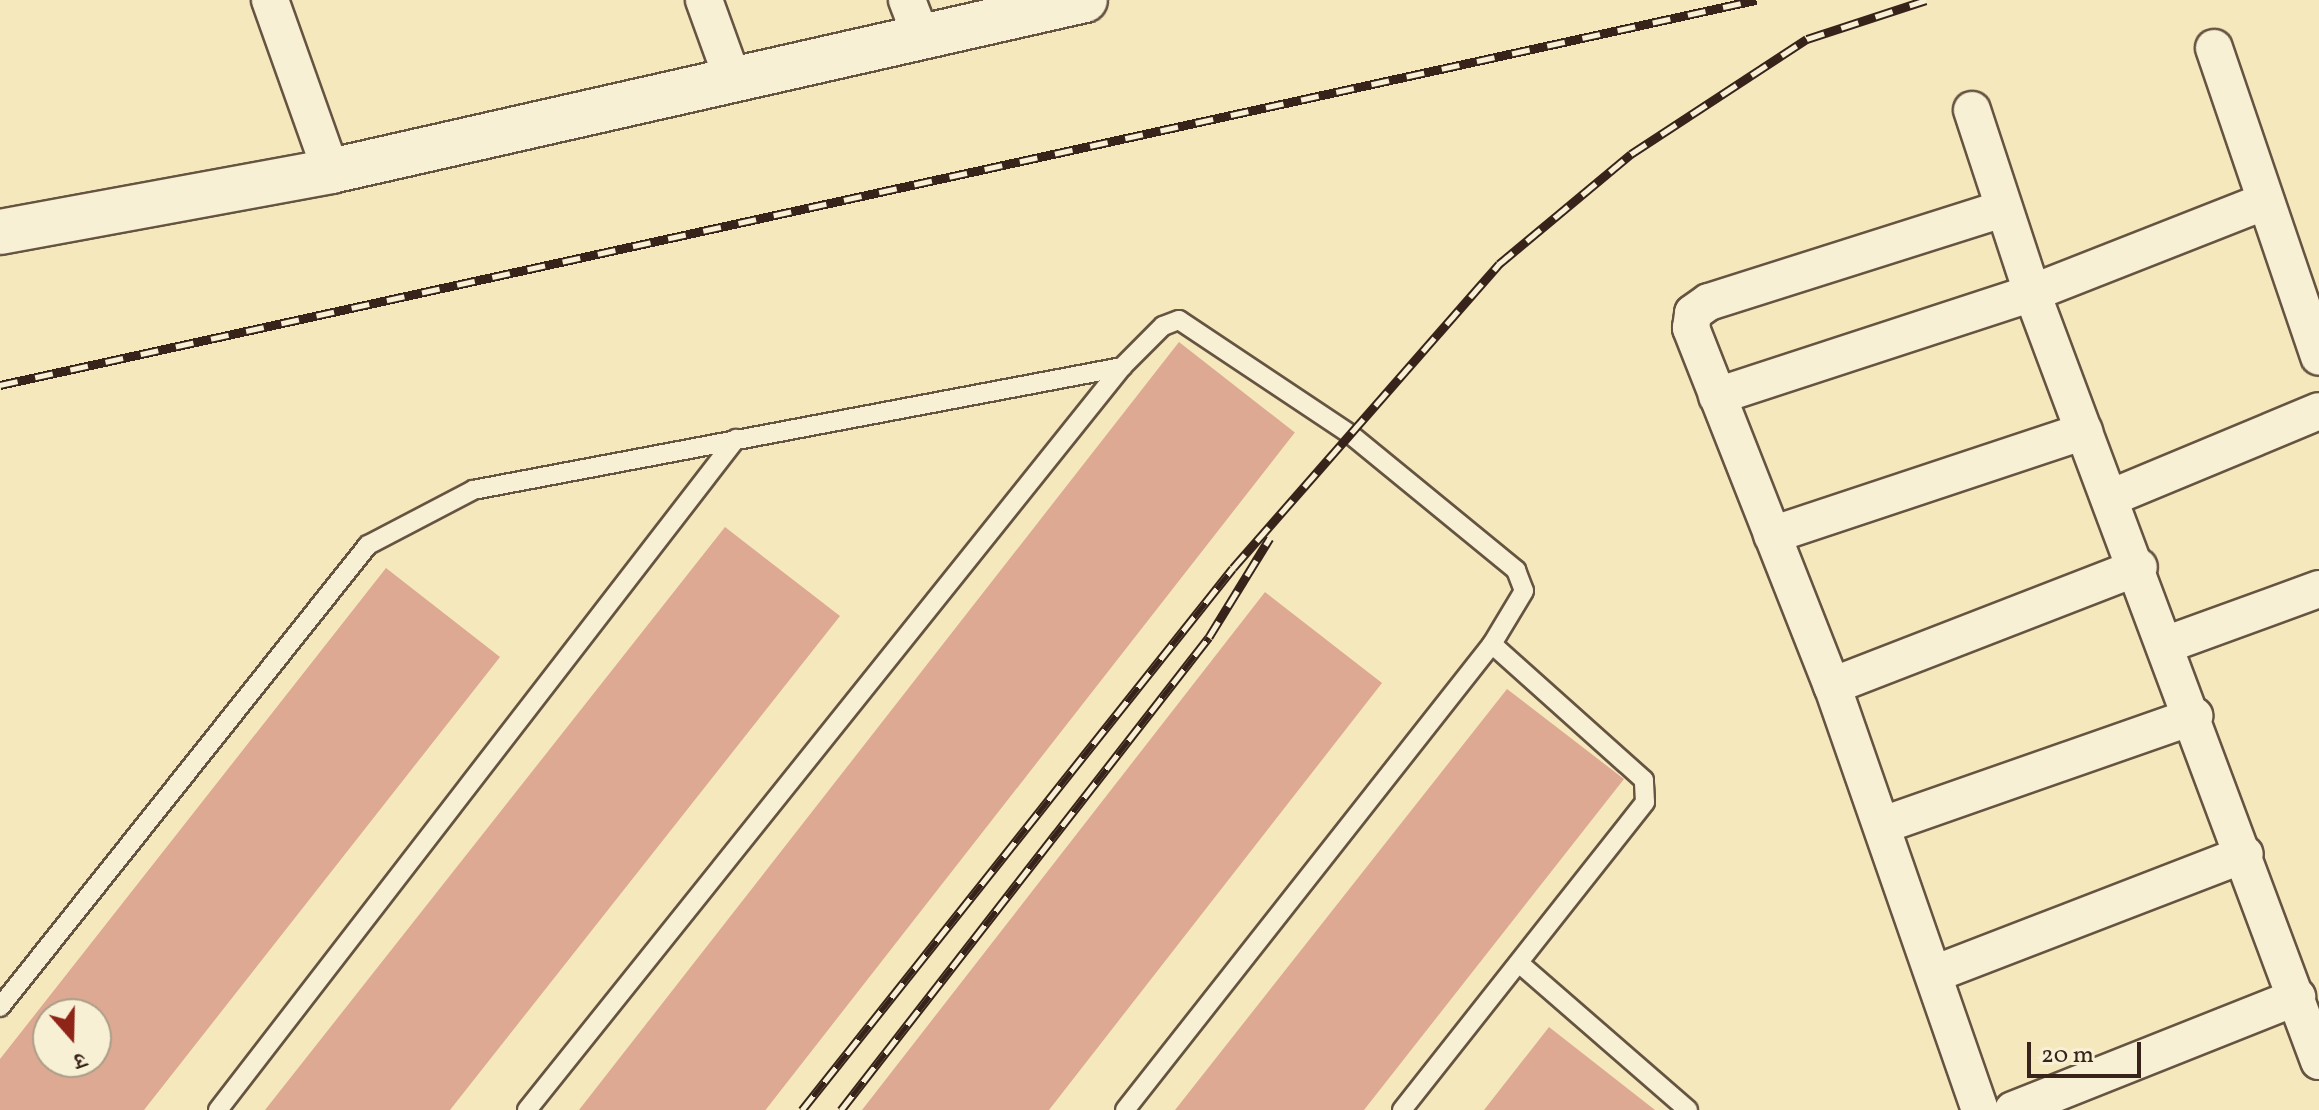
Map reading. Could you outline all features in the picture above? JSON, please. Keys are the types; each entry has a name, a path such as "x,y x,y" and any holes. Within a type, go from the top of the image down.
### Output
{"street":[{"path":"270,0 331,171"},
{"path":"704,0 733,80"},
{"path":"0,232 331,171 733,80 914,18 1085,0"},
{"path":"2214,48 2319,357"},
{"path":"1972,110 2032,293 2168,644 2319,1061"},
{"path":"1717,396 2032,293 2266,201"},
{"path":"1980,1110 1832,686 1691,328 1698,307 2002,209"},
{"path":"2110,498 2319,411"},
{"path":"1772,535 2084,431"},
{"path":"1832,686 2139,567"},
{"path":"2168,644 2319,589"},
{"path":"1883,825 2194,716"},
{"path":"1934,974 2245,854"},
{"path":"2013,1110 2297,997"}],"lane":[{"path":"527,1110 1122,367 1163,326 1187,321 1350,434 1521,576 1524,591 1492,644 1125,1110"},
{"path":"0,1007 368,545 473,490 1122,367"},
{"path":"218,1110 736,439"},
{"path":"1402,1110 1641,810 1647,787 1492,644"},
{"path":"1519,963 1688,1110"}],"building":[{"path":"1179,342 1295,433 766,1110 579,1110"},
{"path":"725,527 840,616 450,1110 265,1110"},
{"path":"386,568 500,657 144,1110 0,1110 0,1059 32,1018 32,1078 112,1078 112,998 48,998"},
{"path":"1265,592 1382,683 1049,1110 862,1110"},
{"path":"1507,689 1624,779 1364,1110 1175,1110"},
{"path":"1549,1027 1655,1110 1484,1110"}],"railway":[{"path":"0,385 1756,0"},
{"path":"802,1110 1233,568 1499,264 1631,154 1807,39 1926,0"},
{"path":"841,1110 1209,637 1270,538"}]}
